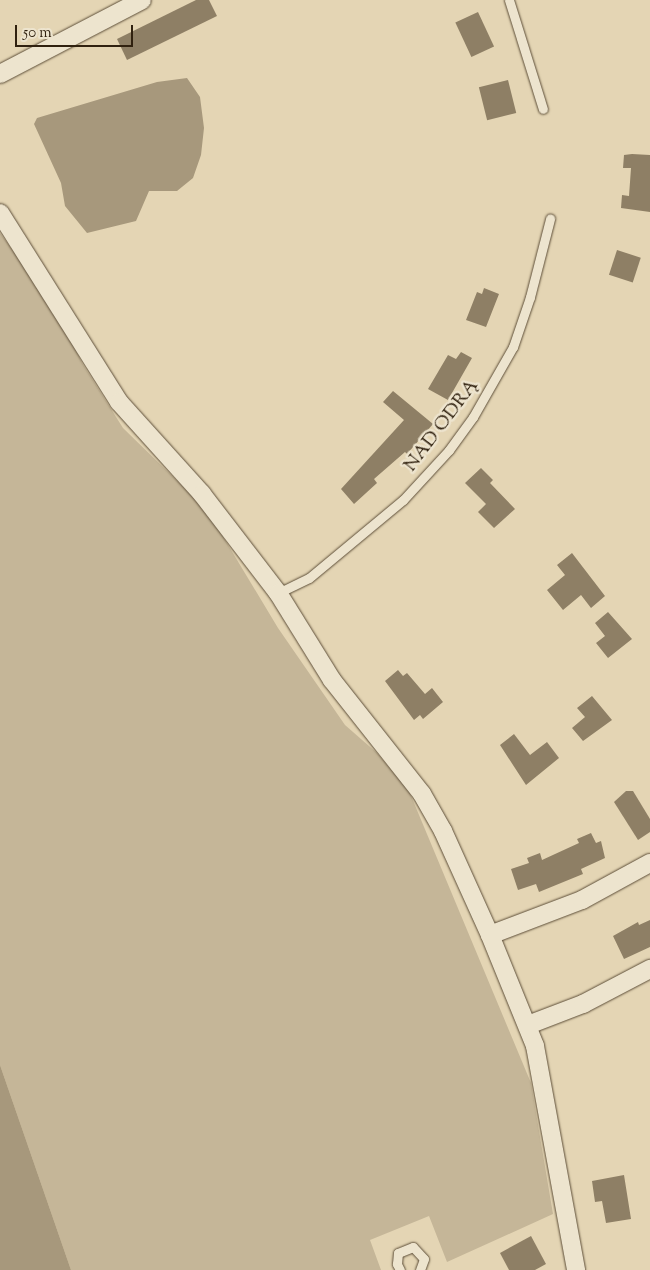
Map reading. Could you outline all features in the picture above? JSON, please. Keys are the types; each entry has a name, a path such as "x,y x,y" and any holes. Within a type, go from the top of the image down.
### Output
{"street":[{"path":"0,73 142,0"},
{"path":"0,212 119,402 202,494 278,593 332,680 422,794 443,831 490,935 528,1026 543,1080 576,1270"},
{"path":"490,935 582,900 650,863"},
{"path":"528,1026 583,1004 650,969"}],"lane":[{"path":"509,0 543,109"},
{"name":"NAD ODRĄ","path":"278,593 309,578 403,500 449,450 473,417 513,347 530,297 550,219"},
{"path":"400,1270 397,1264 398,1253 413,1247 424,1259 420,1270"}],"shaded area":[{"path":"187,78 200,97 204,128 201,155 193,178 177,191 149,191 136,221 87,233 65,206 61,183 34,124 37,118 157,82"},
{"path":"0,233 58,312 82,363 123,428 207,510 278,628 345,725 377,753 409,791 531,1083 553,1214 447,1262 429,1216 370,1240 381,1270 71,1270 0,1065"},
{"path":"0,1065 71,1270 0,1270"}],"building":[{"path":"196,0 209,0 217,16 127,60 117,39"},
{"path":"478,12 494,46 471,57 455,23"},
{"path":"508,80 516,113 487,120 479,87"},
{"path":"624,155 650,155 650,212 621,208 622,195 629,196 631,168 623,168"},
{"path":"617,250 641,258 633,282 609,275"},
{"path":"484,288 499,294 486,327 466,320 477,292 482,294"},
{"path":"461,352 472,358 448,400 428,389 448,355 456,359"},
{"path":"393,391 433,424 407,454 405,452 374,479 377,483 354,504 341,489 404,420 383,402"},
{"path":"481,468 493,480 490,483 515,509 494,528 478,512 486,504 465,483"},
{"path":"572,553 605,596 591,608 581,595 563,610 547,590 565,575 557,565"},
{"path":"608,612 632,639 608,658 596,643 605,636 595,623"},
{"path":"398,670 403,676 407,673 425,694 432,688 443,702 423,719 420,715 414,720 385,681"},
{"path":"592,696 612,720 583,741 572,728 585,717 577,708"},
{"path":"514,734 530,755 547,742 559,758 526,785 500,745"},
{"path":"626,791 633,791 650,819 650,832 638,840 614,802"},
{"path":"591,833 596,843 601,841 605,858 581,869 583,874 539,892 536,884 518,890 511,869 529,863 527,858 540,853 542,860 579,843 577,839"},
{"path":"650,920 650,947 624,959 613,936 638,922 639,925"},
{"path":"624,1175 631,1219 606,1223 602,1201 595,1202 592,1181"},
{"path":"531,1236 546,1264 535,1270 509,1270 500,1253"}]}
